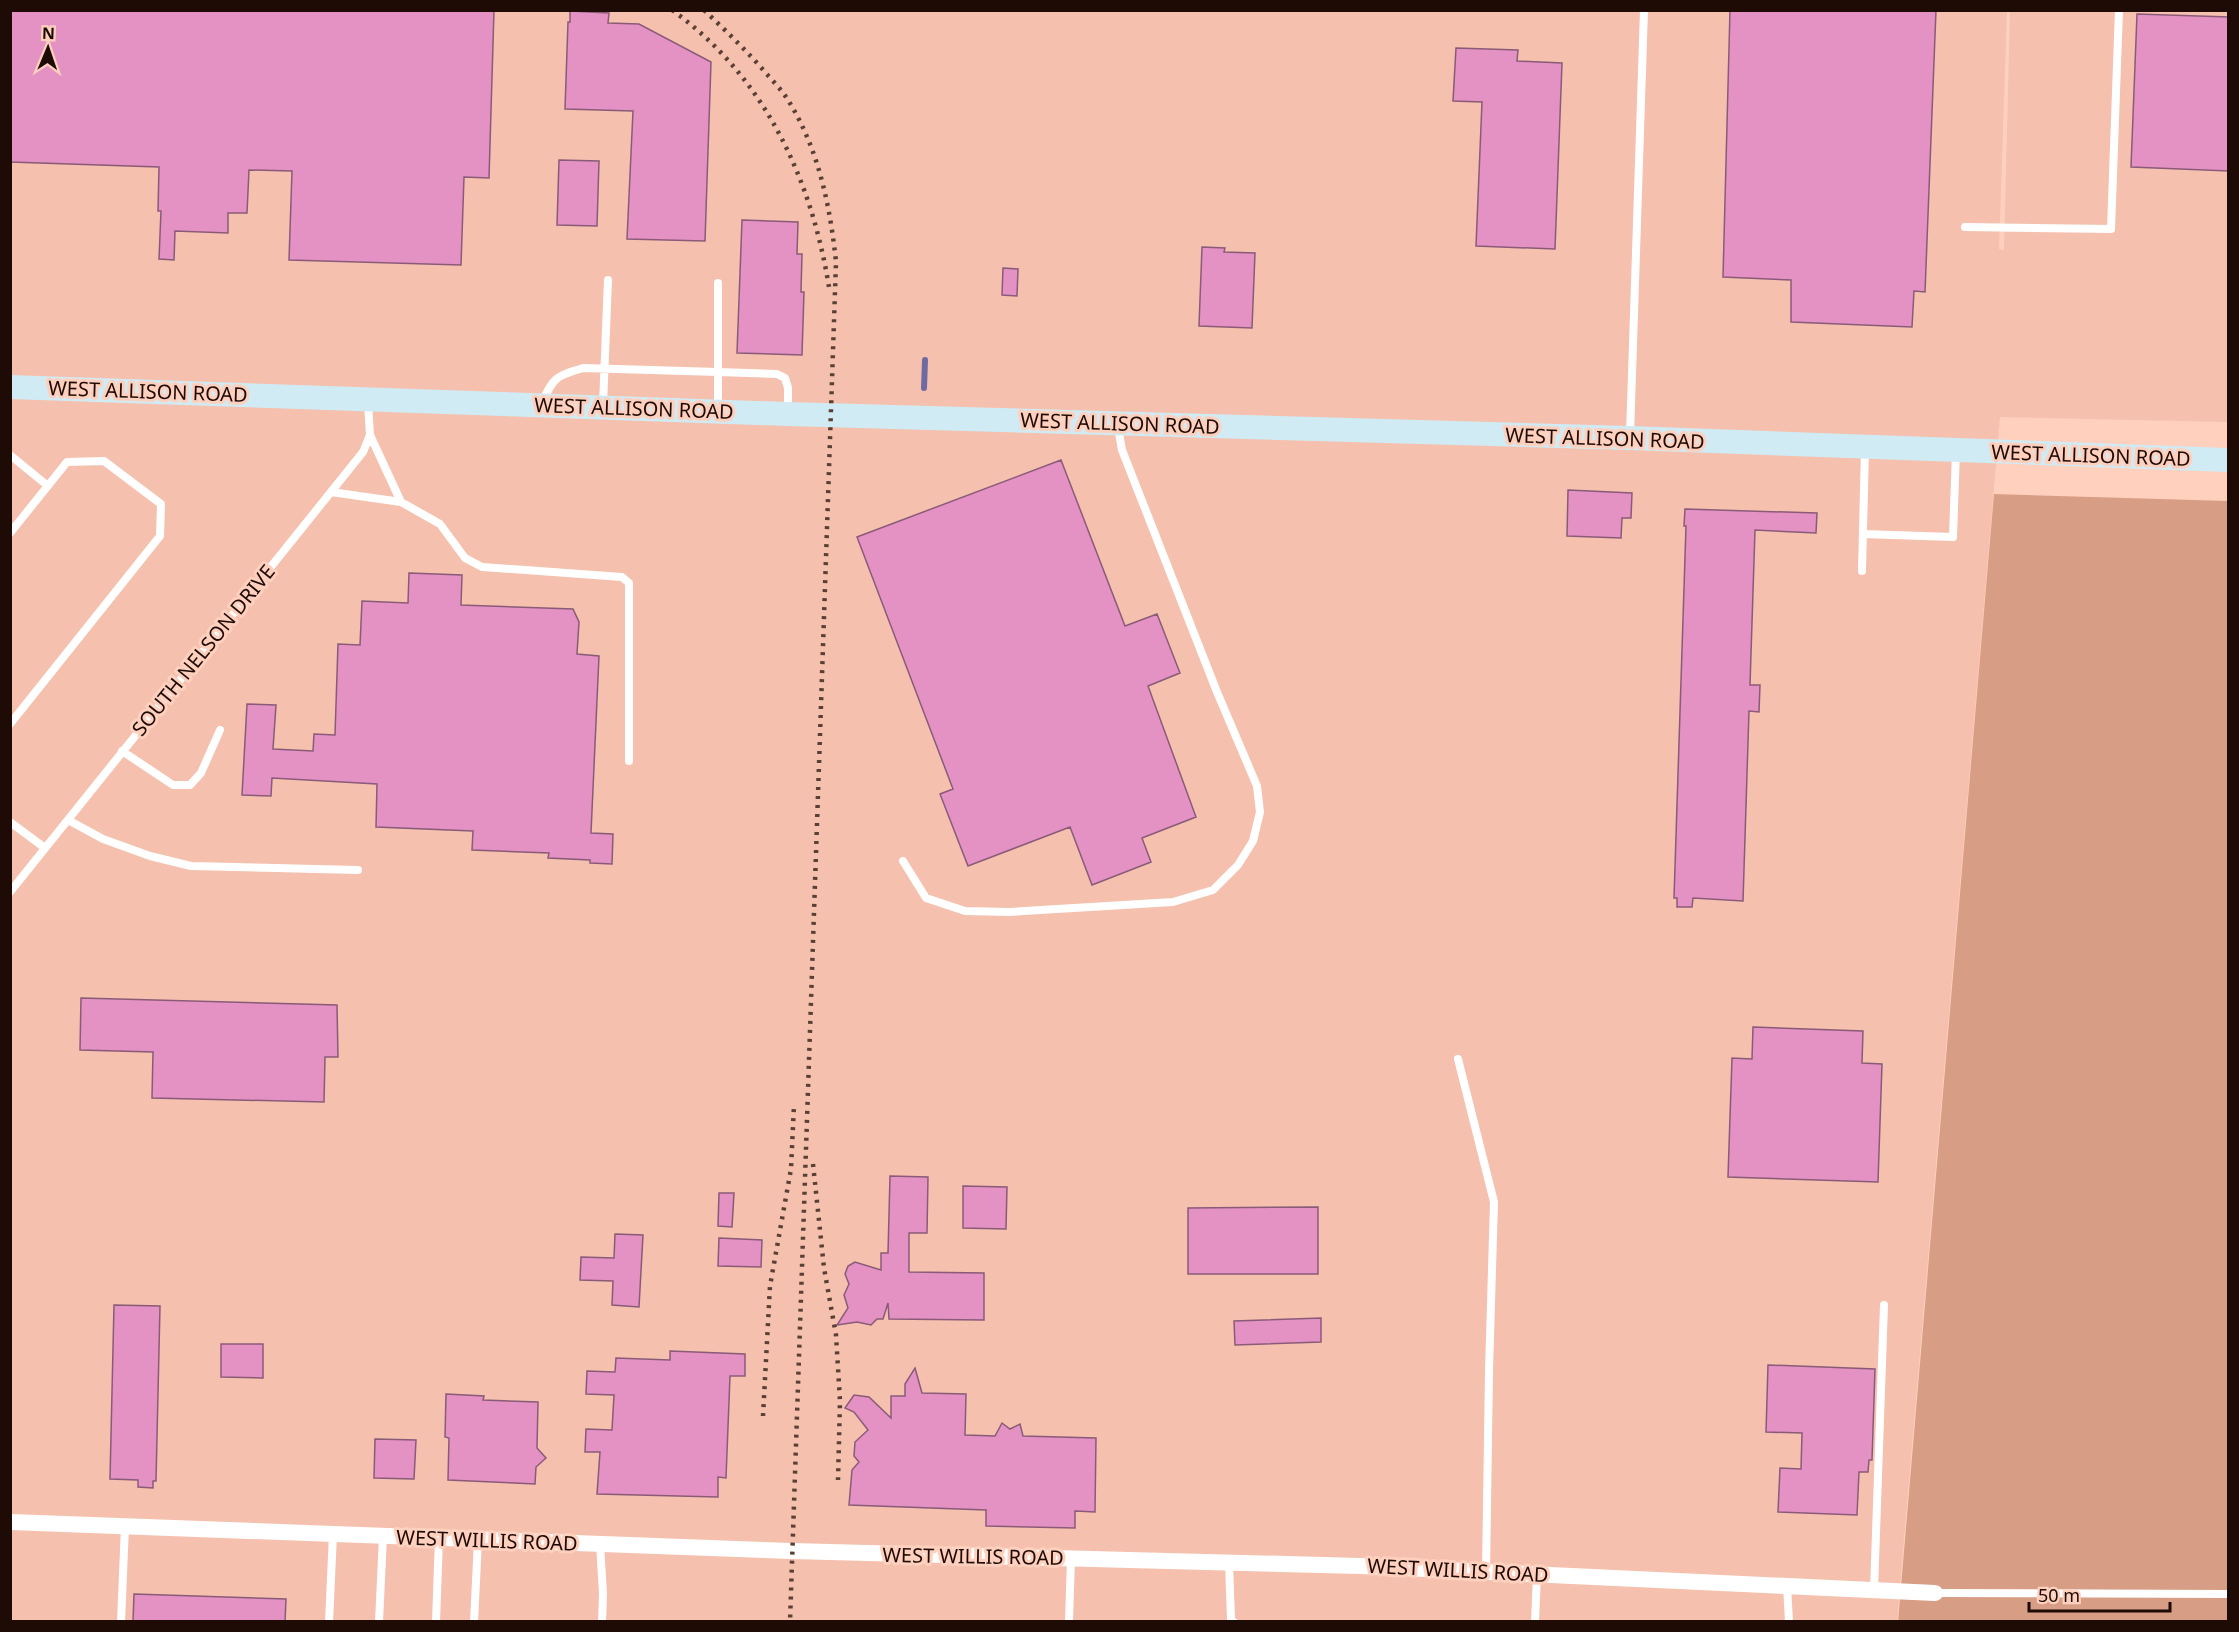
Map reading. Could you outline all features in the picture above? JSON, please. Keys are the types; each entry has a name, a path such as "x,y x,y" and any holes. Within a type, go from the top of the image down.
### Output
{"street":[{"name":"WEST ALLISON ROAD","path":"10,387 788,414 1630,438 2229,460"},
{"name":"WEST WILLIS ROAD","path":"10,1522 478,1540 1229,1562 1935,1593"}],"lane":[{"path":"1630,438 1644,10"},
{"path":"1965,227 2111,229 2118,10"},
{"path":"603,408 608,280"},
{"path":"718,283 718,411"},
{"path":"540,405 552,381 565,373 583,368 777,374 785,378 788,388 788,414"},
{"path":"367,399 370,435 401,502"},
{"path":"903,861 926,898 965,911 1009,912 1173,902 1213,890 1238,865 1253,841 1260,812 1257,786 1217,692 1122,450 1118,423"},
{"name":"SOUTH NELSON DRIVE","path":"10,892 363,452 370,435"},
{"path":"1862,571 1864,447"},
{"path":"1863,534 1953,537 1956,450"},
{"path":"10,456 48,486"},
{"path":"10,533 67,462 104,461 160,504 160,536 10,724"},
{"path":"331,492 401,502 440,524 465,558 482,567 622,577 629,583 629,761"},
{"path":"122,751 173,785 190,785 201,773 220,730"},
{"path":"68,820 112,842 150,856 191,866 358,870"},
{"path":"10,822 45,848"},
{"path":"1458,1059 1494,1202 1486,1572"},
{"path":"1874,1590 1884,1305"},
{"path":"121,1622 125,1526"},
{"path":"329,1622 333,1534"},
{"path":"380,1622 383,1536"},
{"path":"436,1622 439,1538"},
{"path":"474,1622 478,1540"},
{"path":"600,1544 602,1622"},
{"path":"1069,1622 1071,1558"},
{"path":"1229,1562 1231,1620 1234,1622"},
{"path":"1535,1622 1537,1574"},
{"path":"1787,1586 1789,1622"},
{"path":"1935,1593 2229,1594"}],"shaded area":[{"path":"11,11 2007,11 1999,249 2004,250 2010,11 2228,11 2228,422 2000,417 1897,1621 11,1622"},
{"path":"1994,494 2228,501 2228,1621 1898,1622"}],"building":[{"path":"10,10 494,10 489,178 464,177 461,265 289,260 292,171 249,170 247,213 228,213 228,233 175,231 174,260 159,259 161,211 158,211 159,167 10,162"},
{"path":"1730,10 1936,10 1925,292 1914,291 1912,327 1791,322 1791,280 1723,277"},
{"path":"570,11 609,13 608,23 639,24 711,62 705,241 627,239 633,111 565,109"},
{"path":"2137,14 2229,17 2229,171 2131,167"},
{"path":"1456,48 1518,50 1517,61 1562,63 1555,249 1476,246 1482,102 1453,101"},
{"path":"559,160 599,161 597,226 557,225"},
{"path":"742,220 798,222 797,254 802,254 801,292 804,292 802,355 737,353"},
{"path":"1202,247 1225,248 1224,252 1255,253 1252,328 1199,326"},
{"path":"1003,268 1018,269 1017,296 1002,295"},
{"path":"1061,460 1125,626 1157,614 1180,673 1148,686 1196,817 1142,838 1151,862 1092,885 1070,827 968,866 940,794 953,789 857,537"},
{"path":"1568,490 1632,493 1631,518 1622,518 1621,538 1567,536"},
{"path":"1685,509 1817,513 1816,533 1755,530 1750,685 1760,685 1759,712 1749,711 1743,901 1693,898 1692,907 1677,907 1677,898 1674,898"},
{"path":"409,573 462,575 461,605 573,609 579,622 577,654 599,656 591,833 613,834 612,864 590,863 590,860 548,858 549,853 472,850 473,831 376,827 377,784 272,778 271,796 242,795 247,704 276,705 273,749 313,751 314,734 335,735 338,644 360,645 362,601 408,603"},
{"path":"81,998 337,1005 338,1057 325,1057 324,1102 152,1098 153,1052 80,1050"},
{"path":"1753,1027 1863,1031 1862,1063 1882,1064 1878,1182 1728,1177 1732,1058 1752,1059"},
{"path":"890,1176 928,1177 927,1233 909,1233 909,1272 984,1273 984,1320 889,1319 888,1303 883,1319 877,1319 871,1325 857,1322 837,1325 848,1308 844,1295 849,1284 845,1274 848,1266 855,1262 881,1270 881,1253 888,1253"},
{"path":"963,1186 1007,1187 1006,1229 963,1228"},
{"path":"719,1193 734,1193 732,1227 718,1226"},
{"path":"1318,1207 1318,1274 1188,1274 1188,1208"},
{"path":"615,1234 643,1235 639,1307 612,1305 613,1281 580,1280 581,1257 614,1258"},
{"path":"719,1238 762,1240 761,1267 718,1266"},
{"path":"114,1305 160,1306 156,1481 153,1481 153,1488 138,1487 138,1480 110,1479"},
{"path":"1321,1318 1321,1342 1235,1345 1234,1321"},
{"path":"221,1344 263,1344 263,1378 221,1377"},
{"path":"670,1351 745,1354 745,1376 730,1376 726,1478 718,1477 718,1497 597,1494 600,1452 585,1452 586,1429 612,1430 614,1395 586,1394 587,1371 615,1372 616,1358 670,1360"},
{"path":"1768,1365 1875,1369 1872,1460 1869,1460 1868,1472 1859,1472 1857,1515 1778,1512 1780,1468 1801,1469 1802,1433 1766,1432"},
{"path":"915,1368 922,1393 966,1394 965,1435 995,1436 1002,1423 1010,1429 1020,1424 1023,1436 1096,1438 1095,1512 1075,1511 1075,1528 986,1526 986,1510 849,1505 852,1470 859,1462 854,1456 855,1442 868,1430 854,1412 845,1408 854,1395 869,1397 891,1418 891,1396 905,1396 905,1384"},
{"path":"446,1394 484,1396 483,1400 538,1402 537,1448 546,1458 536,1467 535,1484 448,1480 449,1438 445,1437"},
{"path":"375,1439 416,1440 414,1479 374,1478"},
{"path":"134,1594 286,1599 285,1622 133,1622"}],"waterway":[{"path":"924,388 925,360"}],"railway":[{"path":"672,10 704,36 733,66 757,98 778,132 796,168 810,207 829,287"},
{"path":"704,10 776,84 797,116 821,176 836,262 790,1622"},
{"path":"763,1416 770,1286 791,1169 794,1105"},
{"path":"813,1164 824,1268 836,1335 840,1401 838,1480"}]}
